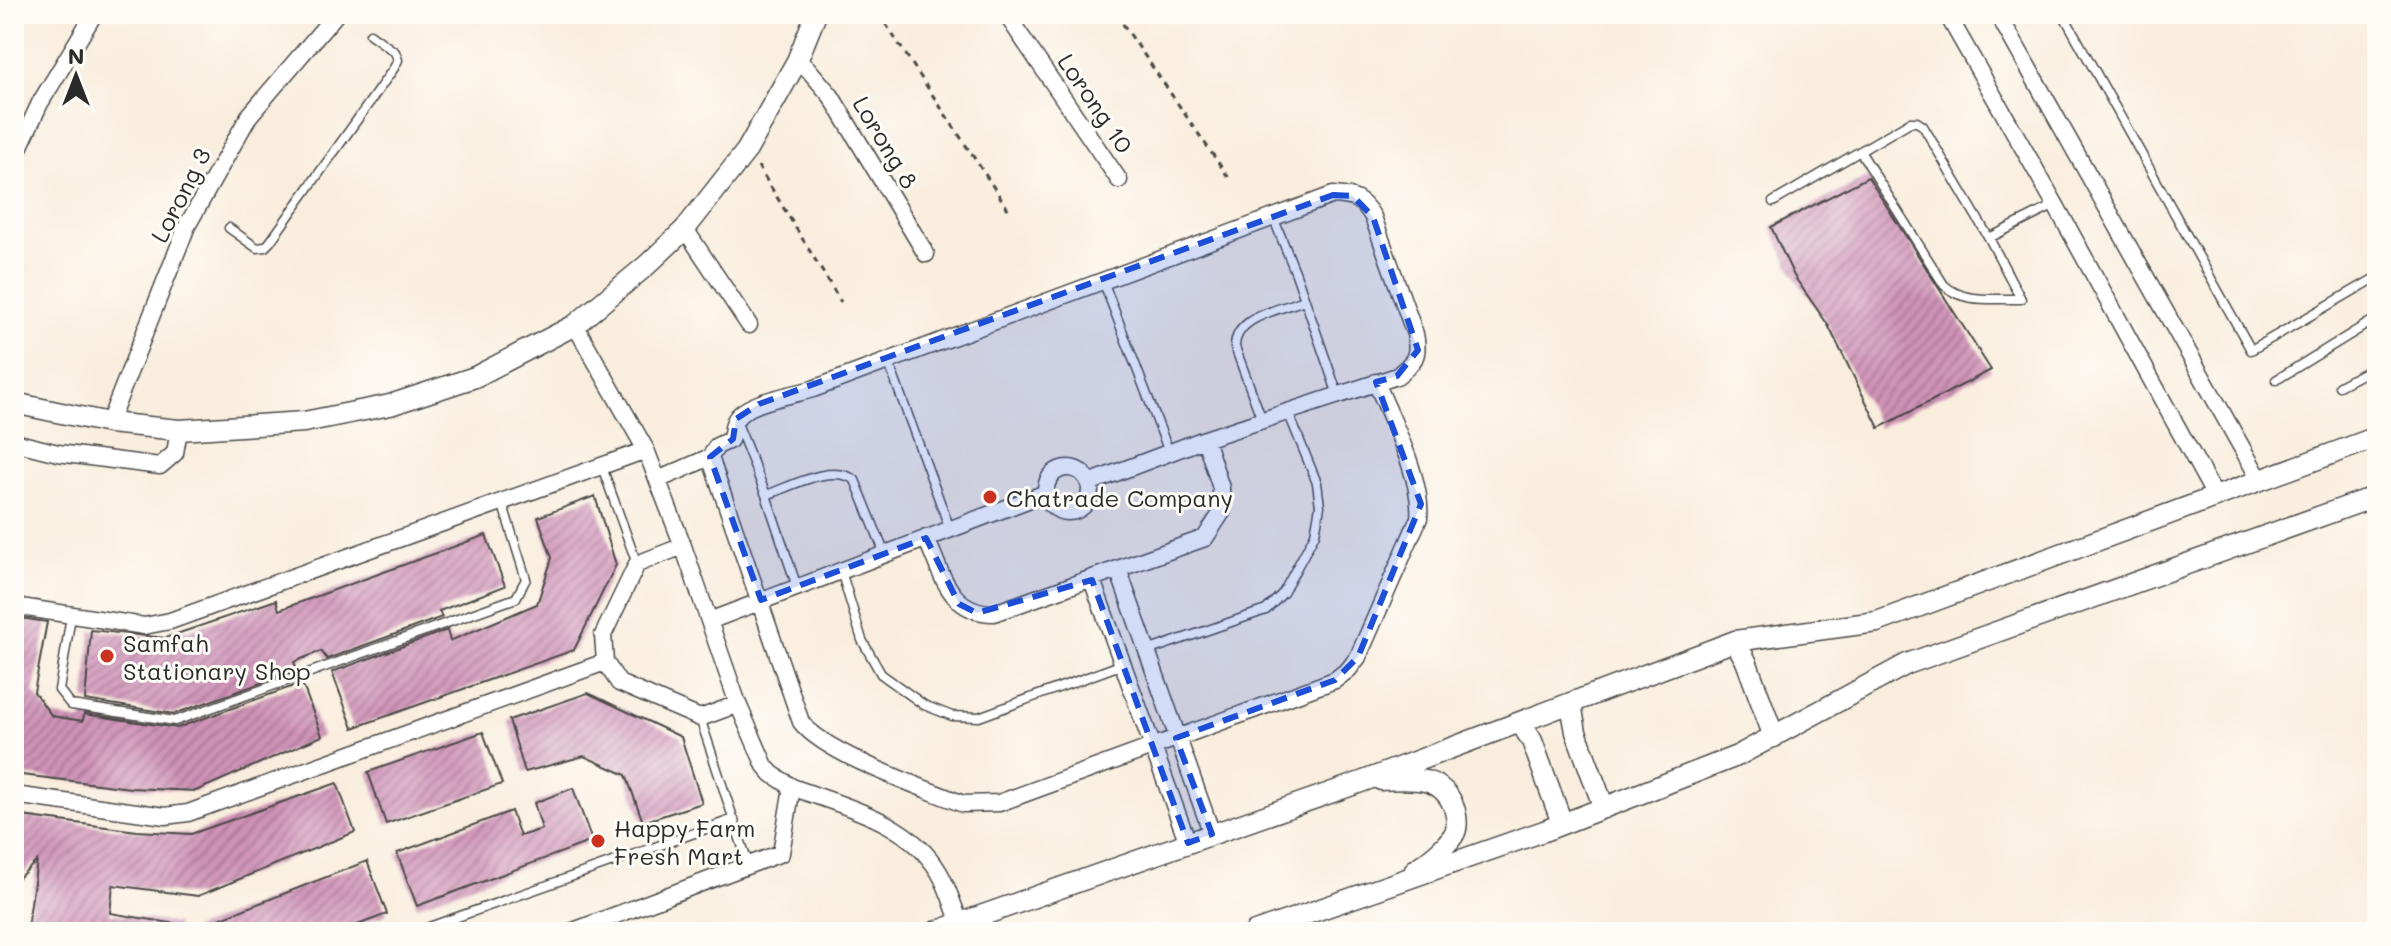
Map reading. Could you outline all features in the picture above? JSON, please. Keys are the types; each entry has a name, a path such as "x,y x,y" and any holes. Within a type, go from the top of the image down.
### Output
{"street":[{"path":"14,159 40,103 94,14"},
{"name":"Lorong 3","path":"109,423 187,226 249,116 336,14"},
{"path":"14,403 109,423 179,430 304,422 390,405 475,377 575,325 685,229 747,150 797,61 816,14"},
{"name":"Lorong 10","path":"1006,14 1119,180"},
{"path":"1947,14 2215,496"},
{"path":"1998,14 2260,480"},
{"name":"Lorong 8","path":"797,61 831,96 926,254"},
{"path":"658,480 710,457 717,446 730,440 736,419 743,411 759,404 813,389 1333,195 1353,196 1364,202 1373,217 1415,334 1418,350 1412,363 1397,376 1205,439 1089,483"},
{"path":"685,229 749,325"},
{"path":"575,325 646,450 738,704 765,766 792,787 887,823 911,838 939,873 960,923"},
{"path":"710,457 801,722 808,732 839,751 963,804 999,803 1335,680 1358,657 1419,518 1421,504 1417,484 1376,382"},
{"path":"14,442 58,453 160,466 175,453 179,430"},
{"path":"935,932 1361,782 1735,641 1877,622 2377,437"},
{"path":"926,538 959,604 977,613 994,613 1092,580 1205,538 1222,512 1221,488 1205,439"},
{"path":"14,606 144,626 170,621 646,450"},
{"path":"1062,469 1078,471 1089,483 1086,503 1073,511 1057,510 1049,503 1046,493 1049,478 1062,469"},
{"path":"709,621 1046,493"},
{"path":"1255,932 1604,808 1737,756 1907,664 2377,496"},
{"path":"683,546 637,564 603,635 605,662 619,683 700,718 738,704"},
{"path":"1118,569 1212,834"},
{"path":"1092,580 1188,843"},
{"path":"1735,641 1746,661 1774,737"},
{"path":"14,795 165,816 188,813 605,662"},
{"path":"1571,704 1576,732 1604,808"},
{"path":"1521,723 1532,741 1562,823"},
{"path":"1361,782 1400,779 1436,783 1446,791 1453,803 1457,817 1456,833 1438,853 1400,882"},
{"path":"571,932 781,853 792,787"}],"lane":[{"path":"2063,14 2251,350 2377,277"},
{"path":"229,228 257,248 265,247 270,242 398,60 395,52 370,34"},
{"path":"1773,202 1860,151 1910,122 1917,122 1923,126 1989,238 2021,299 1968,298 1953,293 1944,285 1860,151"},
{"path":"1989,238 2055,204"},
{"path":"1273,217 1338,395"},
{"path":"1103,281 1170,453"},
{"path":"1262,420 1235,347 1235,336 1241,326 1304,300"},
{"path":"2276,380 2377,318"},
{"path":"888,361 950,529"},
{"path":"2339,386 2375,367"},
{"path":"1147,651 1266,610 1283,593 1315,534 1320,506 1317,483 1288,412"},
{"path":"736,419 797,587"},
{"path":"602,467 637,564"},
{"path":"766,495 832,473 847,475 855,480 885,554"},
{"path":"71,616 59,690 71,705 175,721 516,598 526,579 502,502"},
{"path":"841,570 862,640 881,674 924,705 952,716 979,717 1124,664"},
{"path":"700,718 749,866"},
{"path":"415,932 734,819"}],"path":[{"path":"879,14 1010,212"},
{"path":"1116,14 1231,181"},
{"path":"747,150 841,302"}],"highlighted area":[{"path":"1333,195 1353,196 1373,217 1418,350 1397,376 1376,382 1421,504 1358,657 1335,680 1176,738 1212,834 1188,843 1092,580 977,613 959,604 926,538 761,600 710,457 733,439 736,419 759,404"}],"building":[{"path":"1868,177 1991,370 1879,428 1828,325 1794,276 1771,227"},
{"path":"595,496 616,565 574,650 353,728 332,672 447,630 450,641 537,604 552,558 538,517"},
{"path":"486,535 505,586 439,611 442,617 327,659 321,651 294,662 297,670 174,714 85,700 91,630 165,638 276,600 279,610"},
{"path":"14,617 47,622 34,692 52,716 83,721 84,714 177,728 302,683 322,736 196,791 131,788 14,774"},
{"path":"588,693 681,737 702,803 643,822 626,775 584,756 525,772 509,720"},
{"path":"483,732 502,784 386,824 368,772"},
{"path":"337,783 355,832 198,896 113,885 110,913 177,924 176,932 27,932 37,861 14,882 14,815 137,831 191,834"},
{"path":"573,788 592,841 417,906 397,853 511,811 520,836 542,829 534,803"},
{"path":"367,861 387,914 339,932 186,932"}],"place":[{"name":"Chatrade Company","path":"990,497"},
{"name":"Samfah Stationary Shop","path":"107,656"},
{"name":"Happy Farm Fresh Mart","path":"598,841"}]}
